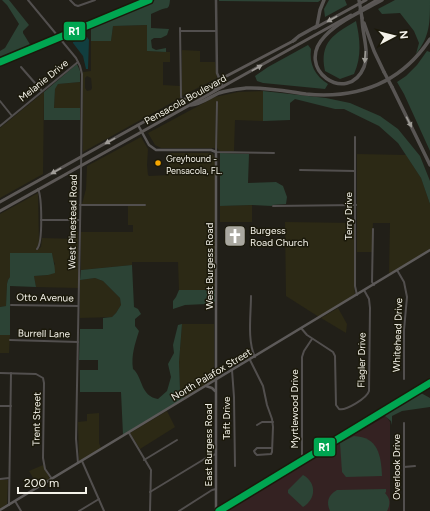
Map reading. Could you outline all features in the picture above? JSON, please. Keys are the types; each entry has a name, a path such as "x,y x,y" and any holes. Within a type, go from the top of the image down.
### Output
{"highway":[{"path":"293,41 317,26 320,10 324,0"},
{"path":"359,0 362,18 366,57 361,72 356,78 347,83 339,83 329,80 320,73 316,63 317,51 322,39 333,28 382,0"},
{"path":"362,18 374,51 430,165"},
{"path":"191,104 196,104 221,92 243,88 264,88 308,94 331,95 362,90 384,82 402,70 417,56 430,39"}],"main road":[{"name":"Pensacola Boulevard","path":"0,202 366,0"},
{"name":"Pensacola Boulevard","path":"0,211 377,0"},
{"path":"188,98 191,104 216,88 219,80"},
{"path":"138,125 149,145 156,150 211,150 216,152"},
{"name":"West Burgess Road","path":"216,152 216,380"},
{"path":"44,177 47,184"},
{"path":"17,192 21,199"},
{"name":"North Palafox Street","path":"0,510 430,250"},
{"name":"East Burgess Road","path":"216,380 216,511"},
{"path":"206,386 212,388 216,392"}],"street":[{"name":"West Pinestead Road","path":"28,0 78,62 82,78 76,439 78,463"},
{"path":"70,0 78,6 95,0"},
{"path":"216,0 217,72 223,87"},
{"path":"182,101 180,29 216,31"},
{"name":"Melanie Drive","path":"0,126 78,62"},
{"path":"21,67 42,91"},
{"path":"0,101 12,116"},
{"name":"West Burgess Road","path":"216,152 217,102"},
{"name":"Terry Drive","path":"355,137 355,286 357,295"},
{"path":"216,152 274,153"},
{"path":"300,170 355,171"},
{"path":"37,249 40,243 41,220 40,194 38,190"},
{"path":"80,205 145,205"},
{"path":"273,206 356,206"},
{"path":"41,220 80,220"},
{"path":"373,229 372,282 374,285"},
{"name":"Whitehead Drive","path":"397,270 404,282 407,296 404,330 404,379"},
{"name":"Flagler Drive","path":"301,328 312,339 333,352 336,356 336,405 341,410 344,410 366,396 369,391 370,308 369,299 364,290"},
{"path":"251,296 251,336 252,350 255,357"},
{"name":"Otto Avenue","path":"11,305 78,306"},
{"name":"Myrtlewood Drive","path":"302,454 302,364 303,354 312,339"},
{"name":"Burrell Lane","path":"10,340 78,342"},
{"path":"250,360 262,386 272,422 272,448 271,454 257,455 254,451 258,448 272,448"},
{"name":"Taft Drive","path":"232,370 234,397 234,466"},
{"name":"Trent Street","path":"0,373 36,374 40,375 44,380 43,458 46,469 52,479"},
{"path":"9,505 11,373"},
{"path":"0,406 11,406"},
{"path":"257,424 262,422 272,422"},
{"name":"Overlook Drive","path":"404,423 404,511"},
{"path":"128,433 150,470 150,511"},
{"path":"144,460 177,440"},
{"path":"150,492 206,458 216,454"},
{"path":"82,461 104,511"},
{"path":"404,467 415,466"},
{"path":"0,479 9,478"},
{"path":"178,511 216,489"},
{"path":"78,511 99,499"},
{"path":"14,501 21,511"}],"shaded area":[{"path":"147,25 147,51 170,52 170,62 163,62 163,85 180,86 180,98 83,152 83,72 91,71 91,41 111,41 113,26","holes":["87,76 91,78 92,88 91,90 87,91 85,88 85,78"]},
{"path":"182,50 200,51 200,62 215,62 217,78 182,96"},
{"path":"80,82 80,108 54,108 55,88 58,84"},
{"path":"263,91 263,121 235,120 234,151 220,151 217,148 218,101 216,102 215,148 161,148 155,145 148,133 215,97 238,92"},
{"path":"44,92 43,174 0,198 0,128"},
{"path":"141,137 148,149 147,165 149,176 169,175 169,153 211,153 215,158 215,290 179,290 178,262 132,262 132,265 81,270 81,232 133,232 133,225 128,225 128,206 146,206 146,204 82,204 86,189 87,166"},
{"path":"357,154 406,155 421,178 430,204 430,249 389,274 390,223 373,223 372,252 357,252"},
{"path":"38,193 39,243 38,247 36,248 37,250 41,247 42,238 76,239 76,232 78,232 78,288 36,287 34,276 48,275 55,264 52,253 11,253 10,277 7,284 6,306 0,307 0,214"},
{"path":"252,205 252,222 220,222 220,206"},
{"path":"285,222 354,223 355,294 319,317 286,296"},
{"path":"95,278 103,281 120,298 121,305 112,317 80,318 80,280"},
{"path":"338,308 347,324 346,333 321,318"},
{"path":"182,324 214,324 214,380 184,398 180,390 179,362"},
{"path":"0,335 10,335 9,353 0,353"},
{"path":"167,411 175,427 140,449 130,433"},
{"path":"99,413 99,443 101,448 79,461 78,422 87,421 87,414"},
{"path":"386,416 390,422 390,511 224,511"},
{"path":"43,465 50,479 38,486 29,471"},
{"path":"0,480 8,480 7,504 0,509"}],"green space":[{"path":"2,0 9,0 29,25 23,33 31,46 0,59 0,51 5,48 19,24"},
{"path":"155,0 170,0 168,8 151,14 151,28 169,29 167,35 151,40 152,48 156,50 166,48 166,52 147,51 147,25 113,26 111,41 91,41 91,27"},
{"path":"219,0 321,0 318,2"},
{"path":"329,0 345,0 347,5 325,17 324,9"},
{"path":"395,0 430,0 430,16 427,35 416,54 419,43 414,31 400,13 382,14 378,9"},
{"path":"356,21 360,48 357,67 354,74 340,79 325,71 324,53 326,46 335,35"},
{"path":"308,45 311,49 312,65 316,73 328,84 325,89 263,83 257,81 255,76 268,67"},
{"path":"427,51 430,52 430,151 397,82 406,76 417,65"},
{"path":"77,64 80,71 80,82 58,84 55,89 54,108 80,108 80,120 44,120 44,92"},
{"path":"263,91 326,98 350,103 380,116 398,129 420,156 430,181 430,204 421,178 398,143 379,126 344,109 335,109 295,99 290,103 290,120 263,121"},
{"path":"220,153 249,154 248,183 276,182 283,186 287,197 286,204 272,206 220,206"},
{"path":"10,253 52,253 55,273 34,276 36,287 10,286 10,335 0,335 0,307 6,306 7,284 10,277"},
{"path":"132,265 134,307 138,309 141,314 135,319 135,326 139,331 133,354 133,369 139,377 145,390 152,397 158,399 167,391 171,377 168,364 174,353 173,345 178,325 182,324 179,362 180,390 184,398 123,435 121,392 80,392 80,370 98,370 98,360 79,360 80,329 103,329 103,318 112,317 116,313 121,305 120,298 103,281 95,278 80,280 81,270"},
{"path":"179,290 215,290 215,302 185,305 173,309 173,301"},
{"path":"421,393 430,398 430,407 402,411 392,416 392,425 391,421 385,416 372,422"},
{"path":"354,436 362,437 368,440 377,448 381,461 382,476 346,477 342,472 340,443"},
{"path":"303,475 311,482 313,491 310,500 303,507 288,493 288,490"},
{"path":"386,489 385,493 389,501 387,511 330,511 328,502 330,496 337,490"}],"water":[{"path":"85,37 89,40 88,69 86,69 83,56 73,43"}],"transit line":[{"name":"R1","path":"0,62 149,0"},
{"name":"R1","path":"219,511 430,383"}],"place":[{"name":"Greyhound - Pensacola, FL.","path":"158,163"},
{"name":"Burgess Road Church","path":"235,236"}]}
